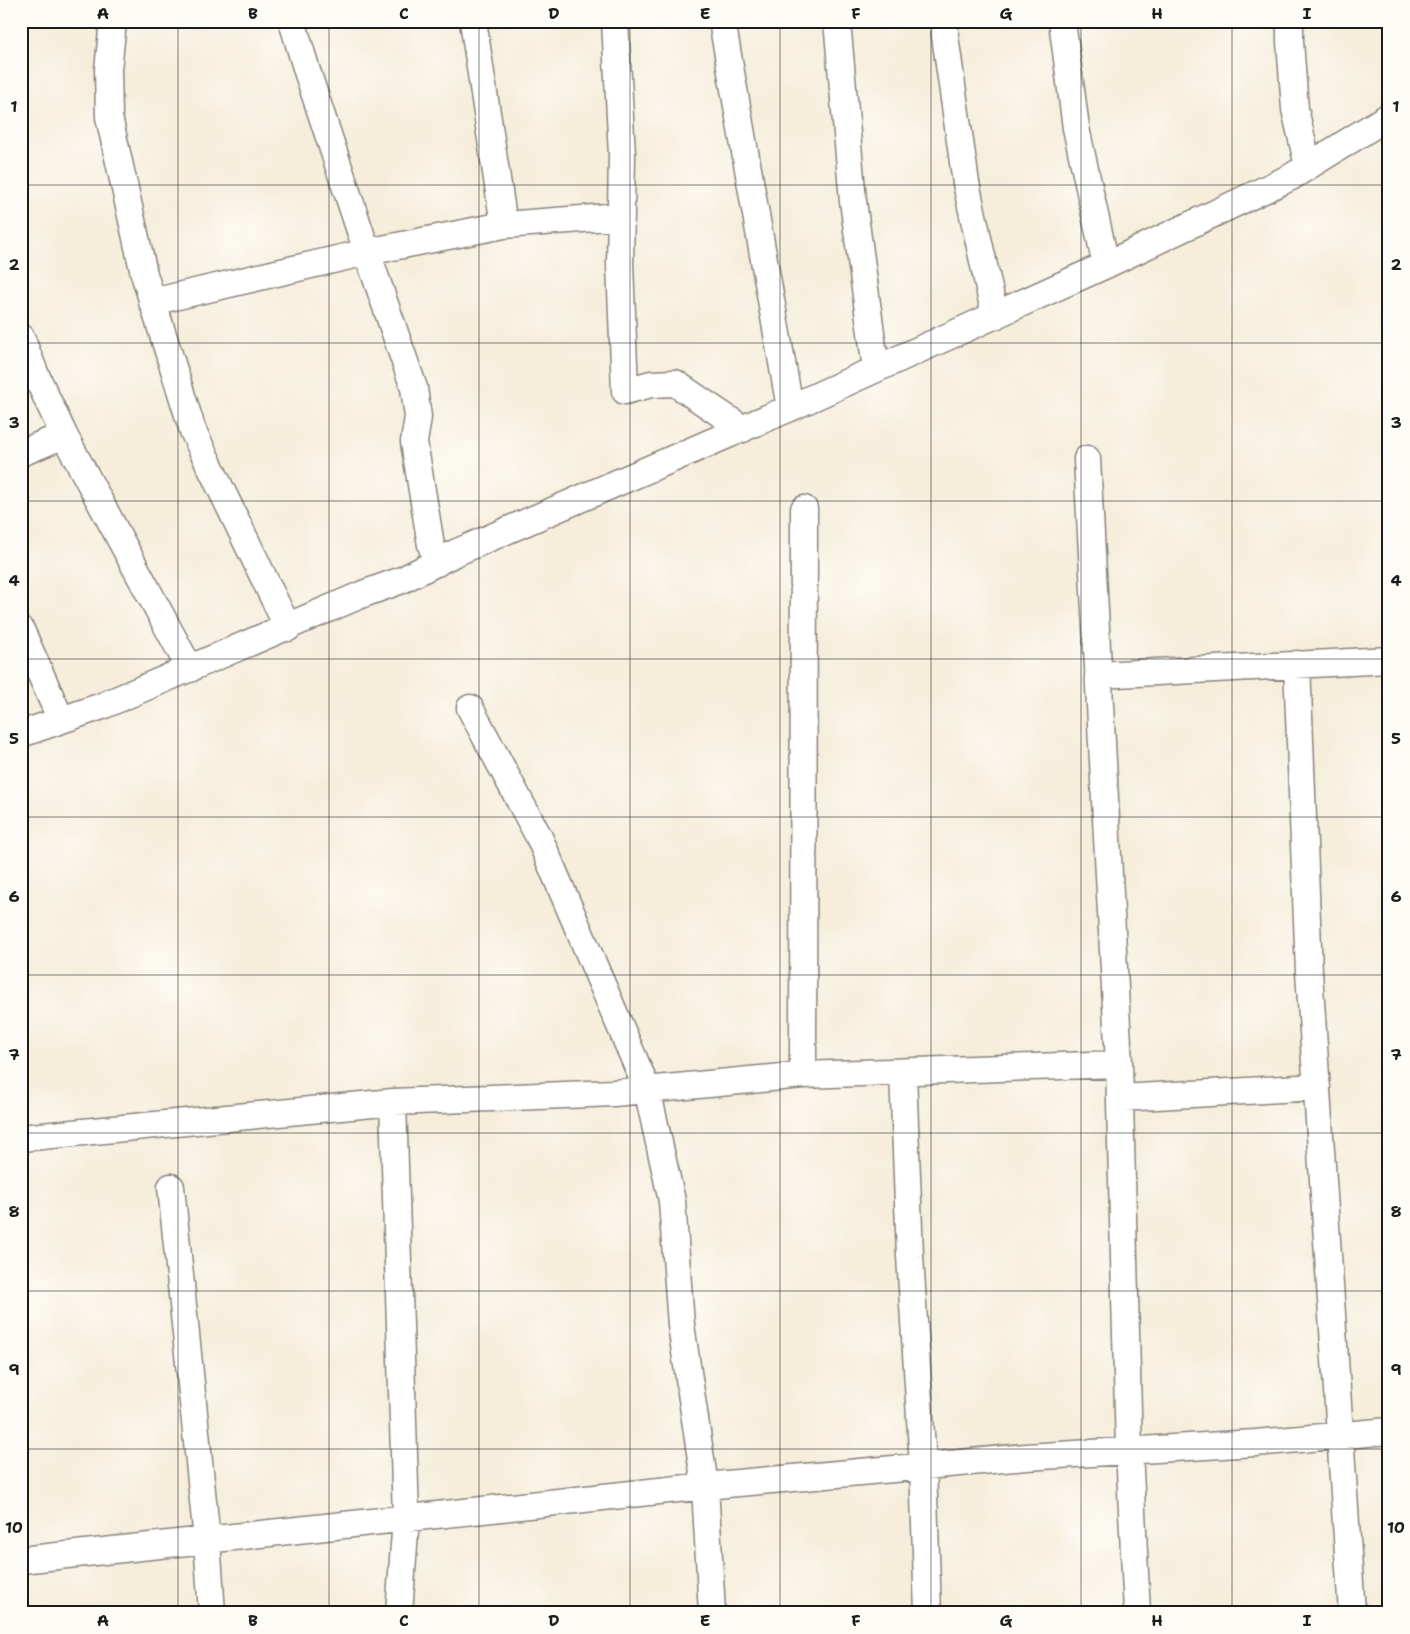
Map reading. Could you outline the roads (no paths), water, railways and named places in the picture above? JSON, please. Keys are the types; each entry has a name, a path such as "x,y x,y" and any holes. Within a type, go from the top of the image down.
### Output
{"street":[{"path":"113,21 108,70 108,117 152,302 193,431 288,628"},
{"path":"292,21 367,252 414,388 418,417 414,442 431,545 436,563"},
{"path":"473,21 504,225"},
{"path":"615,21 622,155 620,264 625,391 651,384 675,383 743,429"},
{"path":"722,21 790,408"},
{"path":"836,21 853,201 876,369"},
{"path":"945,21 945,36 966,183 995,316"},
{"path":"1062,21 1076,128 1106,266"},
{"path":"1290,21 1295,109 1308,166"},
{"path":"21,734 102,706 288,628 363,594 402,580 436,563 743,429 1106,266 1291,177 1389,116"},
{"path":"152,302 367,252 504,225 621,216"},
{"path":"21,337 35,373 64,434 190,669"},
{"path":"21,453 64,434"},
{"path":"1087,459 1119,1064 1129,1450 1138,1613"},
{"path":"803,1075 804,510"},
{"path":"21,630 61,720"},
{"path":"1098,675 1389,660"},
{"path":"1297,664 1308,972 1352,1613"},
{"path":"470,708 539,837 647,1089 672,1201 682,1325 705,1486 712,1613"},
{"path":"21,1138 393,1102 614,1093 803,1075 1119,1064"},
{"path":"903,1072 910,1256 923,1466 928,1613"},
{"path":"1120,1098 1316,1087"},
{"path":"393,1102 406,1518 399,1613"},
{"path":"171,1187 207,1540 212,1613"},
{"path":"21,1560 705,1486 1026,1457 1255,1443 1389,1430"}]}
